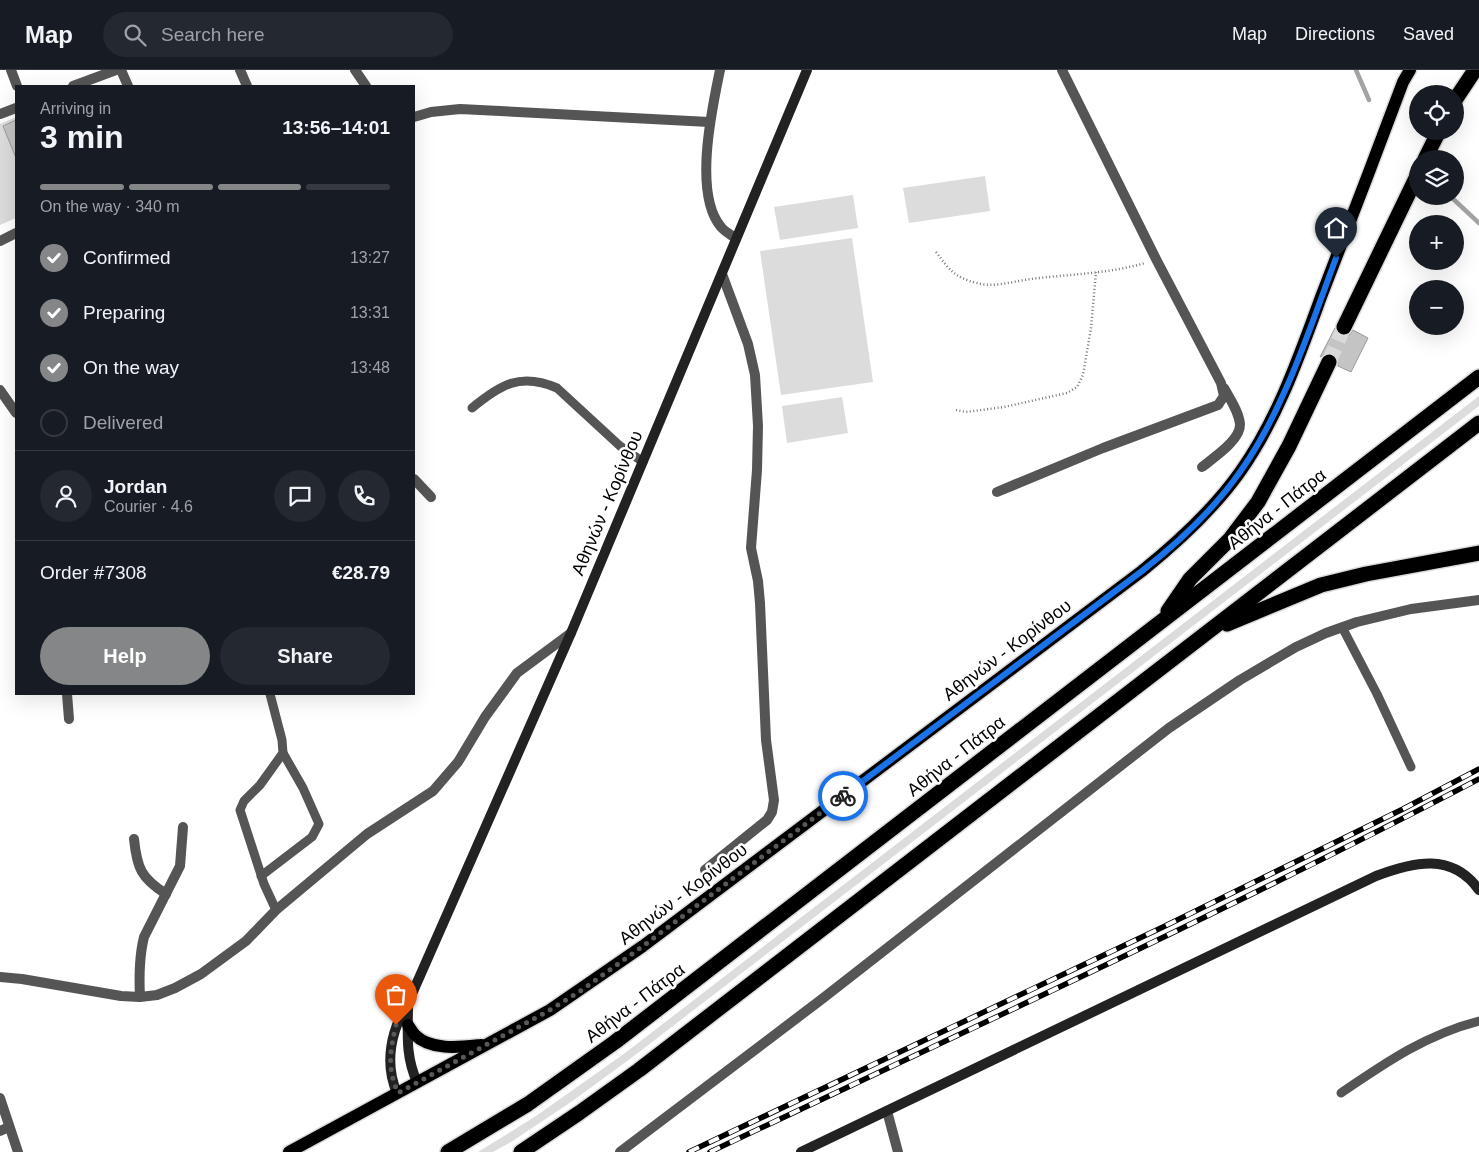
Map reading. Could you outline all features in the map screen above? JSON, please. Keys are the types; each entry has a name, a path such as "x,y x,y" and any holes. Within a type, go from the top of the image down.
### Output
{"highway":[{"path":"1464,86 1474,70"},
{"path":"1344,327 1409,193"},
{"path":"1160,623 1190,579 1230,539 1258,502 1282,460 1329,362"},
{"name":"Αθήνα - Πάτρα","path":"448,1152 498,1123 588,1062 1479,377"},
{"path":"521,1152 580,1113 639,1070 1479,423"},
{"path":"1205,634 1321,585 1366,574 1479,553"}],"main road":[{"name":"Αθηνών - Κορίνθου","path":"398,1093 390,1072 390,1058 396,1025 408,1003 571,633 807,70"},
{"name":"Αθηνών - Κορίνθου","path":"288,1152 550,1010 643,946 1142,571 1160,557 1203,516 1240,472 1273,416 1303,346 1403,82 1410,70"},
{"path":"801,1152 1376,876 1408,864 1430,863 1452,868 1462,873 1479,890"},
{"name":"Αθηνών - Κορίνθου","path":"408,1003 410,1066 418,1082"},
{"path":"408,1025 415,1035 424,1041 436,1045 463,1046 488,1044"}],"street":[{"path":"11,70 17,85"},
{"path":"76,85 116,70"},
{"path":"121,70 128,85"},
{"path":"240,70 247,85"},
{"path":"355,70 365,85"},
{"path":"720,70 709,122 707,193 721,227 736,239"},
{"path":"1062,70 1156,259 1232,401 1240,425 1238,434 1202,467"},
{"path":"0,114 15,108"},
{"path":"415,117 430,112 460,109 709,122"},
{"path":"0,241 15,234"},
{"path":"705,870 767,820 772,812 774,800 766,740 758,581 751,548 757,470 758,426 755,375 748,344 722,274"},
{"path":"997,492 1103,448 1218,405 1224,396 1221,383"},
{"path":"0,390 15,412"},
{"path":"415,480 431,497"},
{"path":"620,1152 822,999 1169,728 1240,680 1296,647 1357,622 1410,609 1479,600"},
{"path":"0,977 22,978 121,996 140,997 175,988 201,974 226,958 246,941 276,910 367,834 433,791 458,762 484,717 517,673 571,633"},
{"path":"67,695 69,719"},
{"path":"140,997 139,968 144,937 180,866 183,827"},
{"path":"134,839 136,861 139,869 153,886 166,894"},
{"path":"0,1098 5,1129 18,1152"},
{"path":"887,1111 898,1152"}],"lane":[{"path":"472,408 490,394 508,384 536,380 549,384 557,388 620,446 643,462"},
{"path":"1342,628 1377,694 1410,767"},
{"path":"261,876 312,836 319,824 303,788 283,753 282,740 270,695"},
{"path":"276,910 261,876 240,810 244,801 260,785 283,753"},
{"path":"1341,1093 1400,1054 1432,1036 1479,1021"}],"path":[{"path":"936,252 953,274 979,284 1011,283 1030,279 1124,269 1156,259"},
{"path":"956,410 966,412 1004,406 1067,393 1076,387 1082,375 1091,328 1096,272"}],"shaded area":[{"path":"15,117 15,218 0,225 0,124"},
{"path":"985,176 990,211 909,223 903,188"},
{"path":"853,195 858,228 780,240 774,207"},
{"path":"852,238 873,382 781,395 760,251"},
{"path":"1479,396 1479,406 630,1059 571,1102 511,1142 493,1152 478,1152 536,1116 625,1053"},
{"path":"842,397 848,433 787,443 782,406"}],"building":[{"path":"15,120 15,156 3,126"},
{"path":"1335,328 1340,336 1349,335 1353,330 1368,338 1351,372 1338,366 1337,357 1333,354 1328,353 1320,357"}],"waterway":[{"path":"1356,70 1369,100"},
{"path":"1460,205 1479,223"}],"tunnel":[{"path":"1329,362 1344,327"}],"railway":[{"path":"689,1152 1163,927 1403,809 1479,769"},
{"path":"710,1152 1193,923 1479,779"}],"way so far":[{"path":"396,1025 392,1041 390,1072 392,1082 398,1093 550,1010 582,990 843,796"}],"route":[{"path":"843,796 1142,571 1160,557 1203,516 1240,472 1273,416 1303,346 1336,258"}]}
